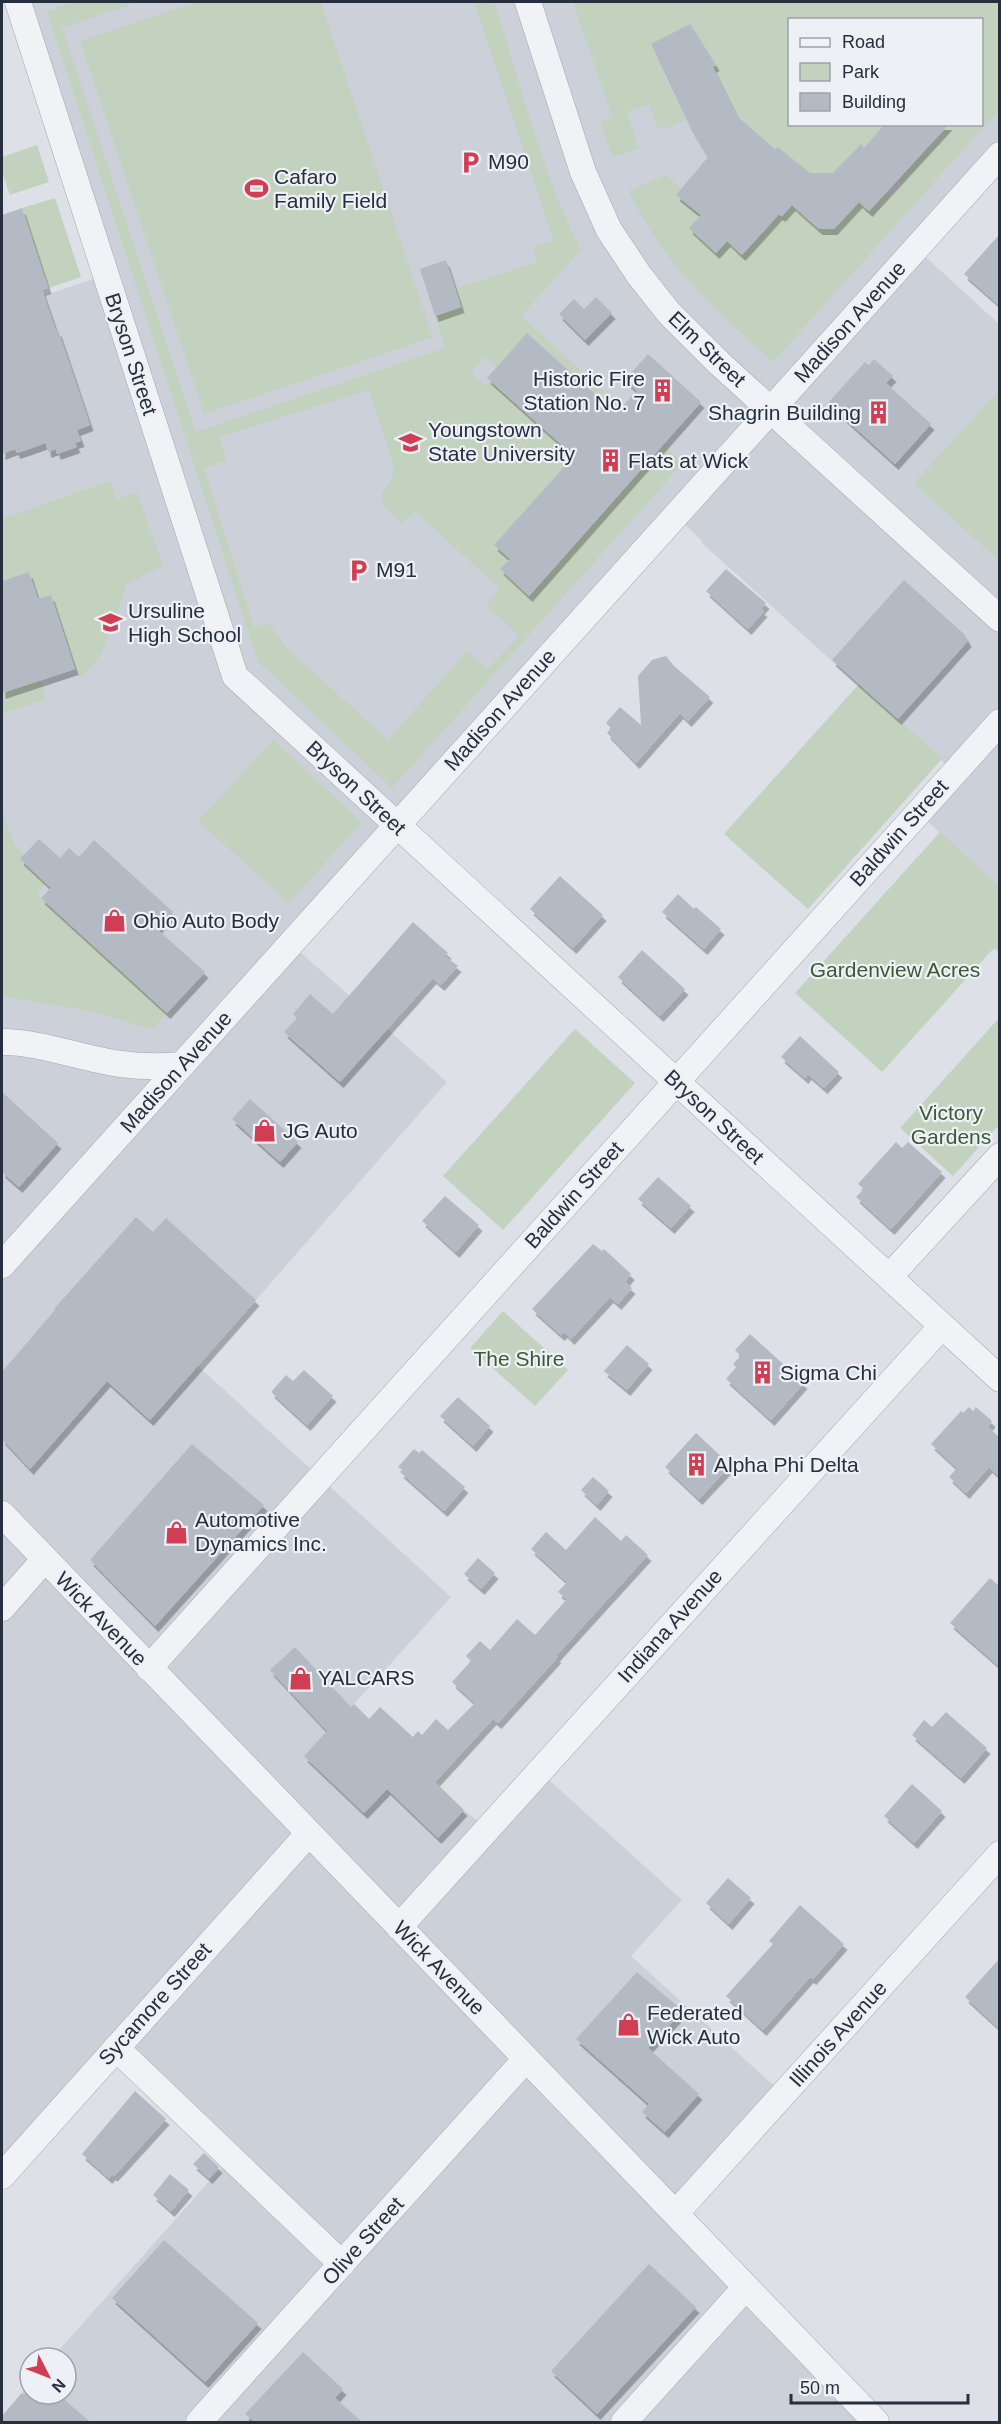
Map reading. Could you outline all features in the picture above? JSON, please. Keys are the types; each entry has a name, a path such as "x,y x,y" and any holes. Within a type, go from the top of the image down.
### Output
{"street":[{"path":"2,7 18,2"},
{"name":"Bryson Street","path":"18,2 235,676 999,1379"},
{"name":"Elm Street","path":"528,2 583,172 609,230 639,275 669,313 999,619"},
{"name":"Madison Avenue","path":"2,1265 999,155"},
{"name":"Baldwin Street","path":"149,1668 999,722"},
{"path":"2,1042 39,1045 119,1064 155,1068 182,1065"},
{"path":"889,1277 999,1156"},
{"name":"Indiana Avenue","path":"399,1927 942,1326"},
{"name":"Wick Avenue","path":"2,1514 876,2422"},
{"path":"2,1608 44,1560"},
{"name":"Sycamore Street","path":"2,2176 309,1833"},
{"name":"Illinois Avenue","path":"676,2214 999,1854"},
{"path":"116,2048 342,2264"},
{"name":"Olive Street","path":"200,2422 526,2059"},
{"path":"624,2422 746,2288"}],"shaded area":[{"path":"18,2 999,2 999,155 916,248 999,324 999,886 918,813 954,772 702,543 676,516 291,944 447,1082 198,1366 451,1597 354,1704 464,1810 487,1829 539,1771 682,1900 631,1956 783,2094 676,2214 876,2422 2,2422 2,2416 18,2397 18,2406 78,2406 78,2346 63,2346 237,2150 121,2043 2,2176 2,310 105,275"}],"green space":[{"path":"74,2 138,2 62,28 196,432 445,348 435,316 461,307 455,289 537,262 533,247 553,240 474,2 494,2 543,159 581,250 521,316 683,463 392,788 258,662 47,11","holes":["528,333 658,451 568,548 570,550 529,595 500,569 510,559 574,456 490,380 485,385 471,372 484,357 497,367","369,390 394,466 392,478 381,495 383,507 401,523 415,511 500,589 489,601 488,607 519,636 488,669 467,651 388,740 287,648 270,625 267,623 254,627 204,468 227,460 219,437"]},
{"name":"Cafaro Family Field","path":"197,2 321,2 433,337 204,414 80,41"},
{"path":"573,2 999,2 999,110 773,362 686,278 655,238 628,191 666,175 681,189 676,195 701,215 689,228 716,253 727,241 742,255 759,196 781,216 795,203 802,214 819,229 833,229 856,199 869,211 887,192 892,196 902,184 899,180 932,141 936,143 946,126 983,126 983,18 788,18 788,126 884,126 864,148 860,145 849,156 853,161 818,184 778,147 775,149 741,125 713,67 716,65 690,24 651,45 665,73 663,74 687,119 664,129 657,126 649,104 627,112 639,148 612,157 600,122 612,117"},
{"path":"37,145 49,182 10,195 2,172 2,157"},
{"path":"55,198 81,277 49,288 45,277 41,278 22,208"},
{"path":"999,390 999,561 914,483"},
{"path":"110,481 117,499 137,492 163,565 126,585 102,651 87,671 78,677 51,596 38,599 29,572 2,581 2,519"},
{"path":"41,680 46,699 2,714 2,693"},
{"path":"859,684 942,759 808,909 724,834"},
{"path":"273,740 362,822 289,903 198,821"},
{"path":"2,810 14,844 46,883 37,894 167,1013 152,1029 90,1011 2,996"},
{"name":"Gardenview Acres","path":"940,832 999,886 999,952 994,948 882,1072 795,993"},
{"name":"Victory Gardens","path":"999,1018 999,1125 953,1176 900,1128"},
{"path":"575,1029 635,1083 503,1230 443,1176"},
{"name":"The Shire","path":"503,1311 568,1370 535,1406 470,1348"}],"building":[{"path":"690,24 716,65 713,67 737,116 775,149 778,147 810,173 833,173 861,144 864,148 883,126 947,126 869,211 859,202 834,229 819,229 792,205 782,216 779,214 742,255 727,241 716,253 689,228 701,215 676,195 708,157 692,131 651,44"},
{"path":"22,208 48,288 42,290 90,425 77,430 81,441 75,443 77,447 57,454 56,449 48,452 46,443 17,453 15,449 2,454 2,215"},
{"path":"999,235 999,305 964,274"},
{"path":"446,260 461,307 435,316 420,269"},
{"path":"596,297 612,313 585,340 559,314 574,299 584,309"},
{"name":"Flats at Wick","path":"527,333 616,413 637,391 625,380 648,354 701,402 529,596 500,569 510,559 494,545 574,456 487,378"},
{"name":"Shagrin Building","path":"874,359 893,376 886,383 931,424 895,464 828,403 865,362 869,365"},
{"path":"726,569 766,603 761,609 764,611 748,629 706,591"},
{"path":"29,572 38,599 51,595 75,669 2,693 2,581"},
{"path":"904,580 964,634 968,641 898,719 832,660"},
{"path":"666,656 673,665 710,697 688,721 680,713 636,763 607,733 611,728 606,723 620,707 641,725 638,676 652,660"},
{"name":"Ohio Auto Body","path":"39,839 60,858 69,848 79,857 94,840 173,912 157,929 205,972 167,1013 41,898 51,888 20,859"},
{"path":"560,876 603,915 573,948 530,909"},
{"path":"678,894 721,929 704,949 662,912"},
{"path":"413,922 448,953 445,956 458,966 441,985 433,978 340,1082 284,1032 297,1018 293,1014 310,994 333,1014"},
{"path":"642,950 685,989 660,1016 618,977"},
{"path":"800,1036 839,1072 824,1088 808,1074 805,1078 781,1057"},
{"path":"2,1092 58,1143 19,1187 2,1172"},
{"name":"JG Auto","path":"250,1099 298,1142 280,1162 232,1119"},
{"path":"896,1142 902,1148 908,1142 942,1172 891,1229 856,1197 864,1189 858,1184"},
{"path":"658,1177 691,1206 671,1228 638,1199"},
{"path":"445,1196 479,1225 456,1252 422,1221"},
{"path":"136,1217 153,1232 166,1218 256,1300 150,1420 107,1381 30,1469 2,1439 2,1372 54,1309"},
{"path":"593,1244 602,1251 604,1249 631,1274 625,1282 632,1288 618,1304 610,1297 571,1339 564,1332 561,1335 532,1309"},
{"name":"Sigma Chi","path":"750,1334 804,1383 771,1420 726,1379 736,1367 733,1364 741,1356 735,1350"},
{"path":"627,1345 649,1364 627,1390 604,1371"},
{"path":"304,1370 333,1396 307,1425 271,1392 286,1375 293,1381"},
{"path":"458,1397 490,1426 473,1446 440,1416"},
{"path":"969,1407 973,1411 976,1407 992,1421 988,1427 999,1437 999,1476 989,1467 966,1493 949,1477 957,1468 931,1444 961,1411 963,1413"},
{"name":"Alpha Phi Delta","path":"696,1433 725,1460 722,1463 728,1468 699,1499 665,1467"},
{"name":"Automotive Dynamics Inc.","path":"192,1444 264,1505 155,1626 90,1560"},
{"path":"414,1449 419,1453 422,1450 465,1487 444,1511 400,1472 402,1470 398,1467"},
{"path":"593,1477 609,1491 597,1505 581,1490"},
{"path":"595,1517 621,1541 626,1535 648,1555 498,1723 493,1719 435,1782 464,1810 438,1838 387,1789 364,1813 304,1756 327,1731 270,1670 295,1647 351,1707 354,1704 369,1719 380,1707 413,1737 418,1731 422,1735 436,1719 448,1730 475,1703 452,1682 471,1661 466,1656 480,1641 490,1650 517,1619 535,1635 567,1599 558,1592 567,1582 531,1549 546,1532 566,1550"},
{"path":"478,1558 495,1573 481,1589 464,1574"},
{"path":"990,1578 999,1586 999,1666 950,1623"},
{"path":"946,1712 987,1748 961,1778 912,1735 924,1720 932,1727"},
{"path":"912,1784 942,1811 914,1843 884,1816"},
{"path":"728,1878 751,1898 729,1924 706,1903"},
{"path":"800,1905 844,1944 813,1979 810,1977 763,2030 726,1996 773,1944 769,1941"},
{"path":"999,1959 999,2028 965,1997"},
{"name":"Federated Wick Auto","path":"637,1972 683,2011 648,2048 699,2094 665,2132 642,2112 649,2104 576,2039"},
{"path":"135,2091 166,2119 114,2176 112,2174 109,2178 82,2154"},
{"path":"204,2153 219,2167 209,2178 193,2164"},
{"path":"170,2174 189,2190 171,2211 153,2195"},
{"path":"164,2240 258,2323 205,2382 112,2298"},
{"path":"649,2264 696,2307 597,2414 551,2371"},
{"path":"303,2352 343,2389 335,2398 362,2422 255,2422 245,2414"},
{"path":"18,2397 18,2406 72,2406 90,2422 2,2422 2,2416"}],"place":[{"name":"M90","path":"470,162"},
{"name":"Cafaro Family Field","path":"256,189"},
{"name":"Historic Fire Station No. 7","path":"663,391"},
{"name":"Shagrin Building","path":"879,413"},
{"name":"Youngstown State University","path":"410,442"},
{"name":"Flats at Wick","path":"610,461"},
{"name":"M91","path":"358,570"},
{"name":"Ursuline High School","path":"110,623"},
{"name":"Ohio Auto Body","path":"115,921"},
{"name":"JG Auto","path":"265,1131"},
{"name":"Sigma Chi","path":"762,1373"},
{"name":"Alpha Phi Delta","path":"696,1465"},
{"name":"Automotive Dynamics Inc.","path":"177,1532"},
{"name":"YALCARS","path":"300,1678"},
{"name":"Federated Wick Auto","path":"629,2025"}]}
